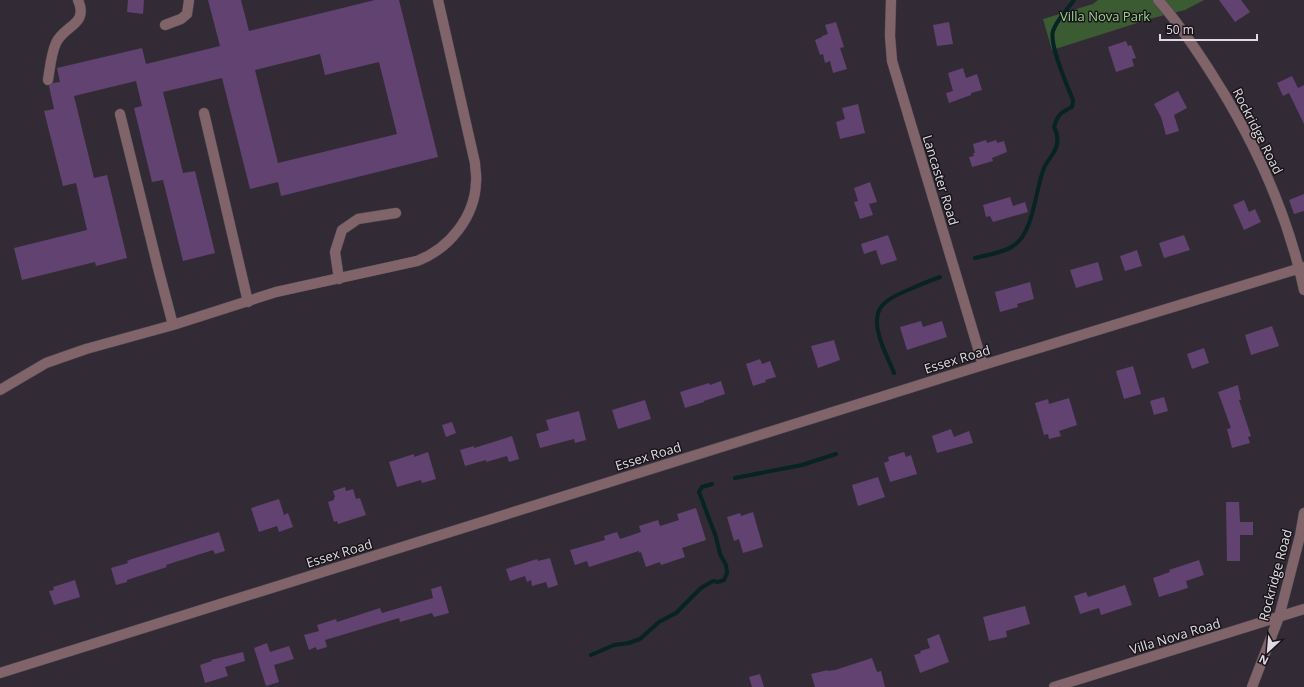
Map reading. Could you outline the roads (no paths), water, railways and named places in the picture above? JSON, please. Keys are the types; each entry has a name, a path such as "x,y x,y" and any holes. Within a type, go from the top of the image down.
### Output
{"street":[{"path":"48,80 52,52 56,42 61,34 76,23 80,17 81,7 78,0"},
{"path":"165,25 181,19 187,14 189,0"},
{"path":"0,390 46,363 86,349 173,325 276,292 417,261 430,256 441,249 452,238 468,213 474,198 476,181 475,163 438,0"},
{"name":"Lancaster Road","path":"891,0 890,36 892,61 983,365"},
{"name":"Rockridge Road","path":"1158,0 1192,44 1221,88 1245,130 1286,222 1302,267 1304,290"},
{"path":"204,113 248,302"},
{"path":"120,114 173,325"},
{"path":"339,279 335,252 342,230 358,219 396,213"},
{"name":"Essex Road","path":"0,673 983,365 1302,267"},
{"name":"Rockridge Road","path":"1252,687 1279,617 1300,536 1304,513"},
{"name":"Villa Nova Road","path":"1054,687 1304,609"}],"waterway":[{"path":"975,258 1000,252 1013,246 1020,240 1030,221 1044,168 1056,147 1057,137 1054,127 1055,123 1060,114 1072,107 1073,100 1059,65 1052,37 1057,22 1074,0"},
{"path":"894,373 879,335 877,325 879,311 882,305 893,297 940,277"},
{"path":"735,478 802,465 836,454"},
{"path":"591,655 614,645 629,643 640,639 659,622 676,613 701,588 713,581 718,582 724,580 727,573 726,565 720,554 716,537 699,492 702,487 712,484"}],"park label":[{"name":"Villa Nova Park","path":"1105,16"}]}
